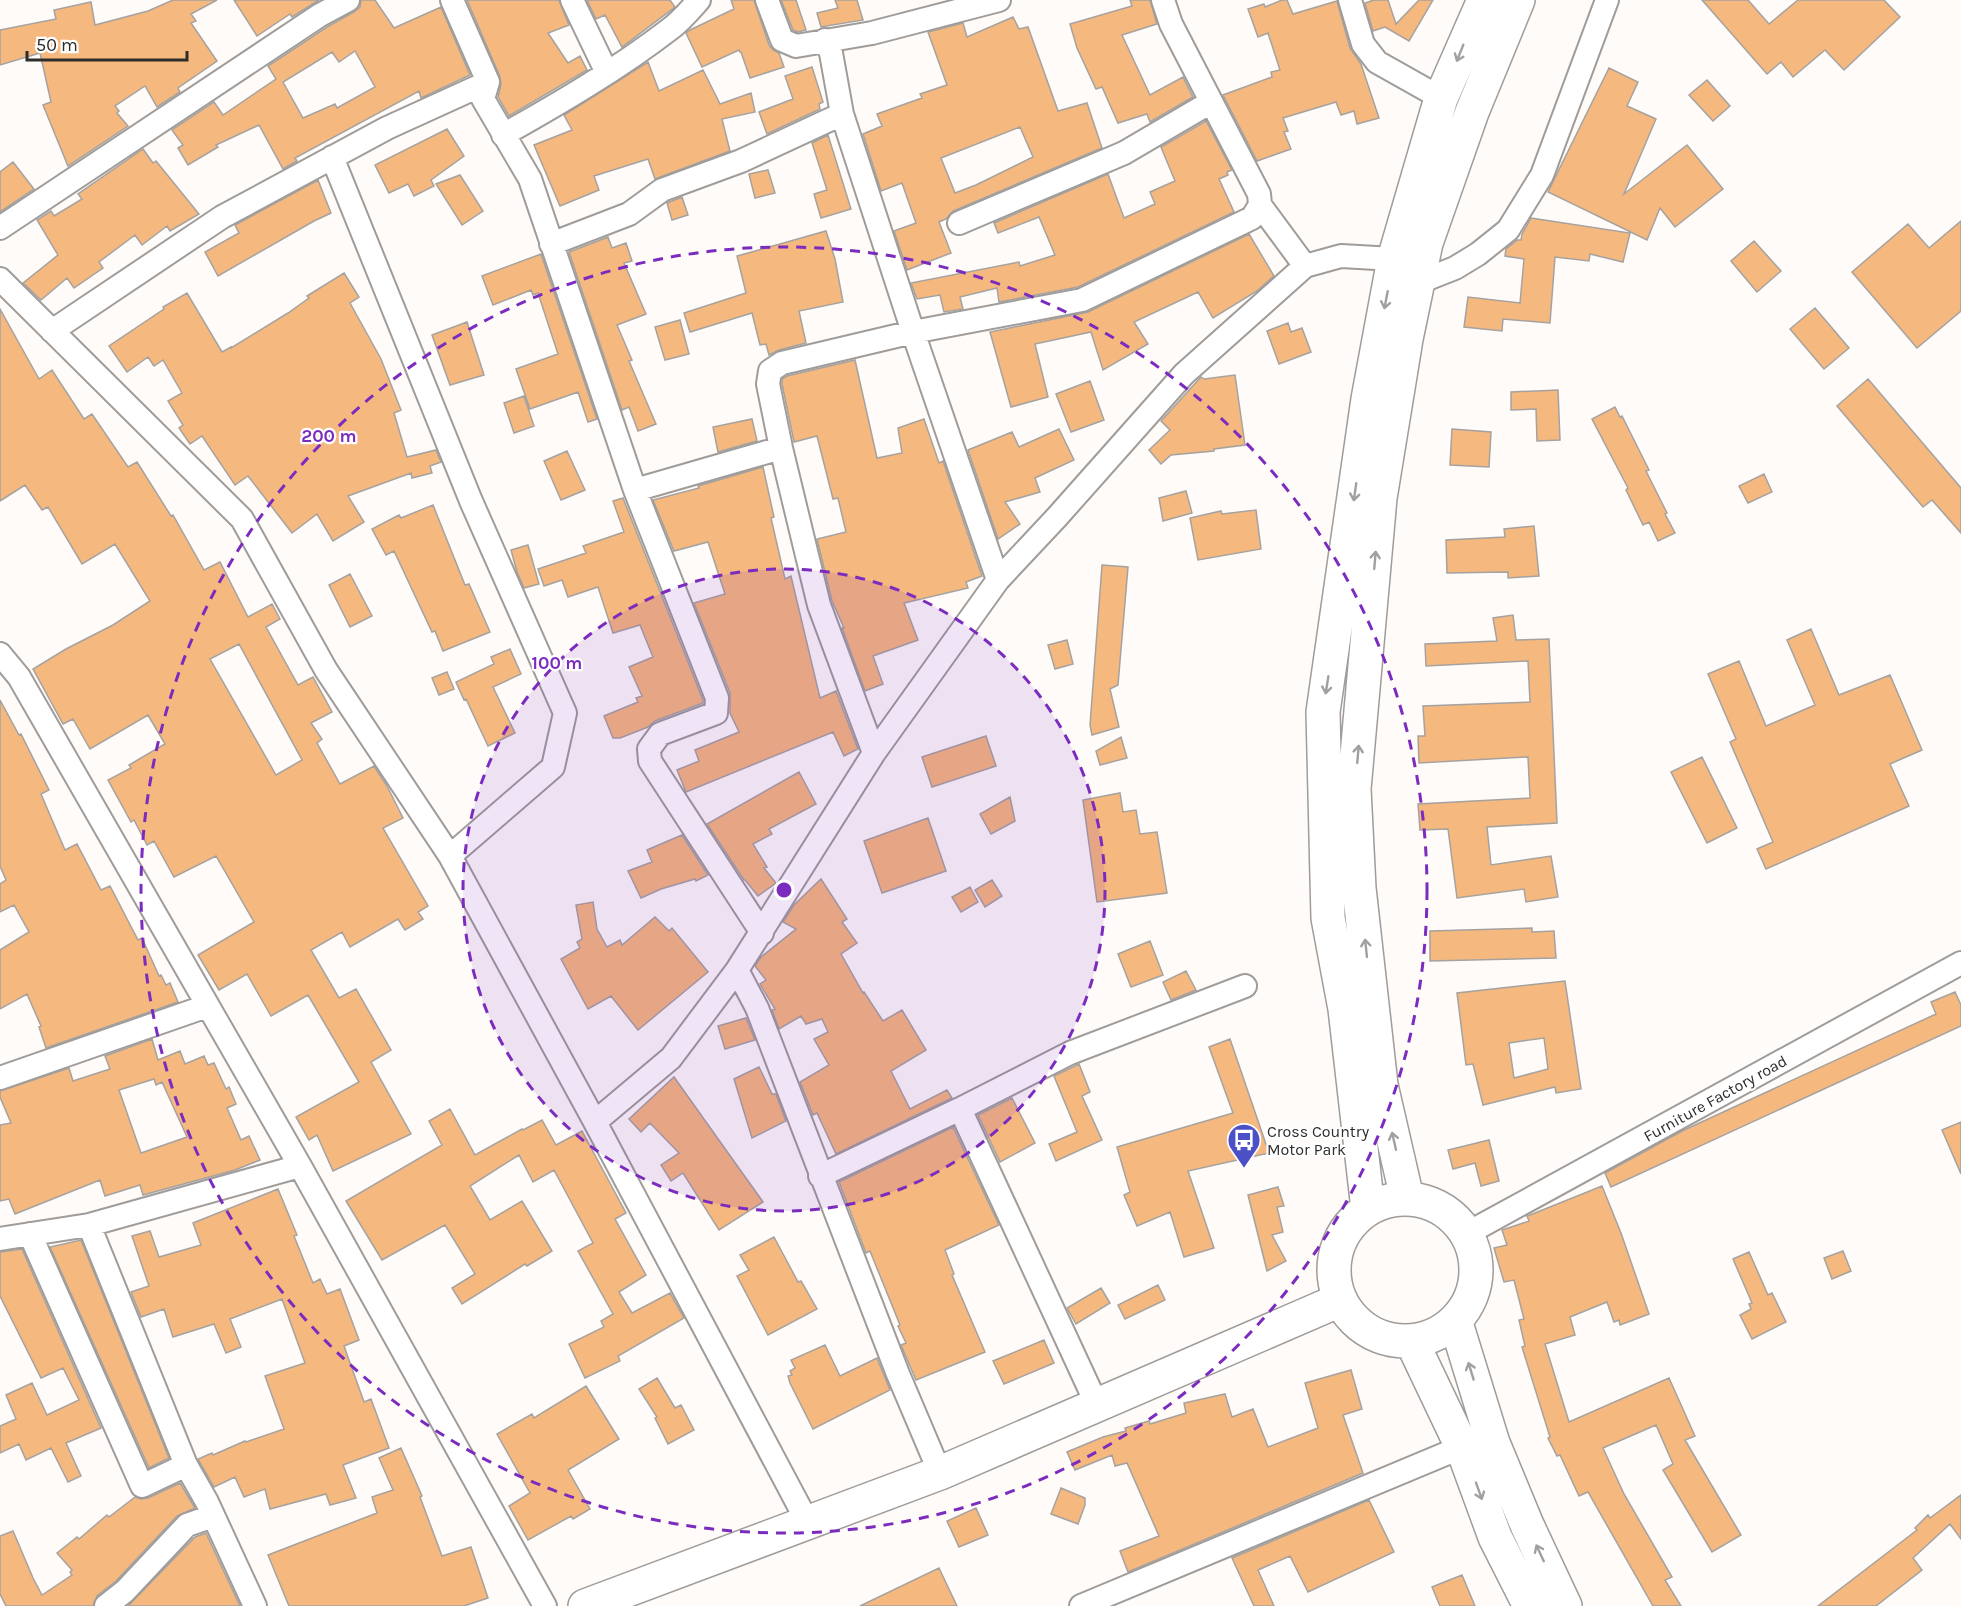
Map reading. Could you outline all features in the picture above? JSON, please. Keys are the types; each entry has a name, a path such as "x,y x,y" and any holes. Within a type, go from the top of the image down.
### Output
{"main road":[{"path":"1368,1209 1345,1009 1328,918 1323,712 1368,399 1394,259 1442,98 1484,0"},
{"path":"1407,1198 1381,1085 1359,888 1354,789 1380,498 1406,339 1426,243 1468,123 1518,0"},
{"path":"1407,1198 1443,1208 1468,1233 1478,1280 1456,1323 1435,1336 1412,1342 1383,1339 1358,1324 1340,1300 1334,1266 1344,1233 1368,1209 1387,1201 1407,1198"},
{"path":"585,1606 940,1473 1340,1300"},
{"path":"1456,1323 1493,1443 1527,1525 1565,1606"},
{"path":"1412,1342 1462,1447 1495,1537 1530,1606"}],"street":[{"path":"0,228 321,15 348,0"},
{"path":"452,0 488,82 483,99 530,179 635,490 717,698 716,713 660,734 649,749 650,761 762,933"},
{"path":"572,0 607,73"},
{"path":"503,135 607,73 671,28 699,0"},
{"path":"767,0 782,40 796,46 872,33 999,0"},
{"path":"1163,0 1171,24 1259,194 1260,205 1305,266"},
{"path":"1350,0 1363,44 1377,62 1442,98"},
{"path":"1417,283 1455,268 1478,254 1508,230 1542,175 1607,0"},
{"path":"825,40 831,53 842,114 913,332 998,580"},
{"path":"52,331 222,217 387,128 488,82"},
{"path":"959,223 1124,153 1211,102"},
{"path":"551,244 629,214 662,190 741,160 842,114"},
{"path":"332,157 471,501 565,713 553,767 450,855"},
{"path":"874,753 819,605 768,384 770,371 782,363 913,332 1082,300 1252,218 1260,205"},
{"path":"595,1122 671,1058 737,970 874,753 998,580 1184,374 1305,266 1341,256 1394,259"},
{"path":"0,279 242,519 326,670 450,855 808,1523"},
{"path":"635,490 782,448"},
{"path":"0,654 19,677 300,1166 545,1606"},
{"name":"Furniture Factory road","path":"1468,1233 1961,963"},
{"path":"737,970 757,1008 820,1176 898,1374 940,1473"},
{"path":"820,1176 1070,1053 1245,986"},
{"path":"0,1078 207,1006"},
{"path":"960,1109 1097,1405"},
{"path":"0,1239 89,1225 300,1166"},
{"path":"89,1225 186,1465 213,1516 255,1606"},
{"path":"30,1234 142,1486 186,1465"},
{"path":"1082,1606 1462,1447"},
{"path":"106,1606 125,1592 188,1525 213,1516"}],"building":[{"path":"173,0 217,0 191,14 196,21 191,23 217,61 178,88 180,92 157,107 145,86 115,106 119,111 117,113 128,126 68,166 43,105 51,102 40,53 0,65 0,30 56,19 54,10 91,2 95,25 148,11"},
{"path":"234,0 319,0 292,17 290,14 257,36"},
{"path":"361,0 375,0 394,28 441,7 470,75 421,98 419,91 295,158 297,161 283,169 259,125 216,145 218,147 188,165 178,148 183,145 172,130 214,102 223,115 276,79 268,66 360,7","holes":["355,51 375,87 337,108 335,104 303,118 283,82 332,52 339,62"]},
{"path":"467,0 559,0 569,25 548,33 568,63 580,56 587,70 509,116 498,97 500,77"},
{"path":"587,0 670,0 675,7 622,47 605,15 596,19"},
{"path":"731,0 754,0 769,45 779,53 784,67 750,78 739,50 702,67 686,33 734,9"},
{"path":"781,0 796,0 806,30 798,32 793,30"},
{"path":"835,0 857,0 863,20 821,27 817,13 838,8"},
{"path":"1130,0 1150,0 1157,24 1122,35 1150,95 1183,77 1193,97 1150,122 1147,114 1118,123 1102,87 1096,89 1077,48 1070,24 1132,6"},
{"path":"1287,0 1293,14 1337,1 1350,48 1361,64 1379,118 1357,124 1354,111 1341,115 1336,102 1283,118 1288,131 1284,132 1291,149 1257,161 1223,95 1272,77 1271,72 1280,70 1268,33 1258,37 1248,9 1264,4 1265,7"},
{"path":"1374,0 1388,0 1396,24 1419,0 1433,0 1409,41 1385,27 1373,31 1365,3"},
{"path":"1702,0 1748,0 1769,24 1798,0 1884,0 1900,17 1844,70 1825,50 1793,77 1781,62 1767,74"},
{"path":"1013,17 1019,29 1028,27 1058,111 1087,103 1102,148 953,211 946,219 939,222 951,253 907,270 894,231 916,223 902,183 881,191 863,134 882,126 877,114 922,98 920,94 947,85 928,32 963,23 967,37","holes":["1020,127 1033,157 955,193 941,158"]},
{"path":"648,62 659,91 703,70 720,104 751,93 755,112 722,119 730,151 655,179 648,159 594,176 599,190 560,206 534,145 572,130 564,115"},
{"path":"812,67 823,102 819,104 820,109 767,134 759,112 793,99 785,76"},
{"path":"1609,68 1638,82 1627,106 1656,119 1624,194 1687,145 1723,189 1675,227 1660,208 1647,240 1548,192"},
{"path":"1707,80 1730,106 1713,121 1689,95"},
{"path":"1206,121 1232,170 1227,172 1228,175 1219,179 1234,212 1078,287 999,302 997,288 960,297 963,309 944,312 940,295 917,299 911,283 1019,262 1020,266 1055,255 1039,217 998,233 994,223 1108,174 1124,218 1155,204 1150,192 1175,181 1161,147"},
{"path":"447,129 464,156 431,180 434,186 414,196 408,184 389,193 375,165"},
{"path":"828,135 851,209 821,218 814,194 827,190 812,143"},
{"path":"143,149 153,163 156,161 199,214 170,231 167,226 142,245 135,235 99,262 103,268 74,288 67,278 41,300 23,283 58,255 37,220 51,211 54,216 82,199 78,194"},
{"path":"13,162 34,189 0,212 0,172"},
{"path":"768,170 775,193 755,198 749,174"},
{"path":"460,175 483,211 462,225 436,184"},
{"path":"318,180 331,213 218,276 205,252 239,233 235,225"},
{"path":"682,197 688,215 672,220 667,203"},
{"path":"1531,218 1630,233 1623,262 1590,254 1589,261 1555,257 1550,323 1503,319 1502,331 1464,327 1468,297 1520,303 1524,259 1505,256 1506,249 1517,240 1521,240"},
{"path":"1961,221 1961,311 1917,348 1852,272 1908,224 1929,248"},
{"path":"826,231 835,259 843,302 799,311 806,343 769,355 766,344 760,345 752,313 690,332 684,313 746,293 737,256"},
{"path":"1249,234 1274,276 1257,291 1213,318 1198,292 1134,322 1148,344 1103,370 1091,332 1035,344 1048,397 1011,407 990,332 1088,312"},
{"path":"608,237 612,248 626,243 632,261 624,263 646,314 617,325 632,360 629,361 656,424 638,431 629,407 622,410 569,252"},
{"path":"1754,241 1781,271 1757,292 1731,261"},
{"path":"541,254 597,419 588,422 578,392 530,409 516,369 558,354 538,293 533,295 531,290 493,305 482,276"},
{"path":"344,273 359,297 350,303 381,359 401,410 394,413 407,457 436,450 441,462 430,466 432,473 412,478 411,473 348,496 364,522 333,541 317,514 292,533 248,476 235,485 202,436 190,444 179,428 183,425 168,401 182,393 163,360 154,366 148,357 127,372 109,346 164,309 163,307 187,293 222,352 288,313 309,298 307,296"},
{"path":"1815,308 1849,348 1824,369 1790,329"},
{"path":"0,309 39,379 52,370 84,419 92,414 128,467 137,462 171,516 173,515 204,570 220,562 248,617 272,604 280,619 266,627 298,685 313,677 332,712 311,723 322,739 317,743 340,784 374,766 403,818 383,828 428,906 418,912 423,919 405,930 398,919 350,947 342,932 311,950 339,998 356,989 391,1050 371,1062 411,1134 333,1171 317,1135 309,1140 296,1117 359,1082 308,995 271,1016 247,974 219,990 198,955 254,922 216,856 174,877 154,841 147,845 134,820 131,822 108,780 131,768 129,765 165,744 148,715 90,749 73,719 63,724 33,669 113,625 150,601 115,544 82,564 48,507 42,510 25,485 0,501","holes":["239,644 302,760 276,775 210,659"]},
{"path":"680,320 689,354 665,360 655,327"},
{"path":"467,322 484,375 450,385 432,335"},
{"path":"1288,323 1291,332 1302,328 1311,352 1279,364 1267,331"},
{"path":"855,360 877,458 902,453 898,428 924,419 939,463 943,461 982,576 966,582 968,588 904,603 918,640 873,656 883,684 865,691 842,628 844,628 832,601 817,539 846,532 838,498 833,499 817,436 794,442 782,384 782,379 787,376"},
{"path":"1235,375 1245,445 1171,455 1161,464 1149,450 1170,430 1161,421 1201,377 1204,379"},
{"path":"1868,379 1961,488 1961,533 1932,500 1923,507 1837,406"},
{"path":"1090,381 1104,420 1071,432 1056,394"},
{"path":"1558,390 1560,440 1537,441 1536,409 1511,410 1511,392"},
{"path":"524,396 534,426 514,433 504,403"},
{"path":"1615,407 1620,417 1622,416 1649,470 1646,471 1675,533 1658,541 1649,522 1643,525 1626,490 1628,488 1592,419"},
{"path":"752,419 757,441 718,452 713,427"},
{"path":"1059,429 1074,460 1035,478 1040,492 1005,502 1020,524 998,539 968,450 1012,432 1019,447"},
{"path":"1452,429 1491,432 1489,467 1450,465"},
{"path":"567,451 585,490 561,500 544,461"},
{"path":"763,467 774,517 771,518 785,579 791,576 820,698 836,691 858,749 844,756 833,732 686,792 677,770 699,761 695,750 739,732 730,713 730,693 694,603 725,594 708,542 674,551 653,500"},
{"path":"1764,474 1772,492 1748,503 1739,486"},
{"path":"1186,491 1192,513 1163,521 1159,498"},
{"path":"623,498 703,703 655,721 648,727 620,738 613,738 604,716 638,702 636,698 642,696 629,667 653,657 640,625 613,633 598,587 568,597 562,580 544,586 538,569 586,553 583,546 624,532 613,501"},
{"path":"433,505 465,585 469,584 490,632 443,651 394,551 386,555 372,529 399,515 401,518"},
{"path":"1256,510 1261,549 1198,560 1190,518 1221,511 1222,514"},
{"path":"1534,526 1539,576 1508,578 1508,572 1447,573 1446,540 1505,537 1504,529"},
{"path":"528,545 539,584 524,588 511,550"},
{"path":"1102,565 1128,567 1118,685 1110,689 1119,727 1092,735 1090,725"},
{"path":"350,574 372,616 350,627 329,585"},
{"path":"1513,615 1516,640 1549,639 1557,823 1487,827 1491,865 1551,856 1558,897 1526,902 1524,889 1457,898 1448,829 1420,830 1418,804 1530,798 1528,757 1419,763 1418,736 1425,736 1423,706 1530,702 1528,661 1426,666 1425,644 1497,641 1493,618"},
{"path":"1811,629 1839,695 1890,675 1922,750 1890,764 1909,806 1766,869 1757,849 1773,842 1730,742 1736,739 1708,674 1739,661 1766,726 1815,705 1787,640"},
{"path":"1067,640 1073,664 1055,669 1048,645"},
{"path":"510,649 521,674 493,687 515,733 488,746 456,682 494,664 491,657"},
{"path":"447,672 454,689 439,695 432,678"},
{"path":"0,700 19,735 21,734 49,790 41,794 65,850 77,844 101,890 110,886 138,940 142,938 159,976 161,975 166,985 170,983 178,1002 46,1048 39,1027 41,1026 27,994 0,1009 0,950 29,932 14,905 0,912 0,884 6,880 0,866"},
{"path":"986,736 996,766 932,787 922,757"},
{"path":"1121,737 1127,758 1100,765 1096,751"},
{"path":"1702,757 1737,828 1707,843 1671,772"},
{"path":"799,772 816,804 769,829 772,834 753,844 767,867 764,868 776,883 758,896 744,880 707,824"},
{"path":"1120,793 1123,812 1136,810 1140,834 1157,832 1167,893 1097,902 1083,800"},
{"path":"1010,797 1015,821 991,834 980,814"},
{"path":"928,818 946,871 882,893 864,841"},
{"path":"682,835 708,875 696,881 695,879 661,889 641,898 628,871 652,862 647,850"},
{"path":"821,879 847,919 842,922 857,943 841,954 863,993 883,1021 902,1010 926,1050 891,1071 910,1109 947,1090 952,1098 836,1154 817,1113 813,1115 800,1082 829,1065 814,1039 828,1032 822,1019 806,1024 801,1016 779,1029 772,1010 775,1009 760,984 766,980 755,966 761,957 796,929 783,922 794,905"},
{"path":"992,880 1002,896 985,907 975,890"},
{"path":"970,887 978,902 961,912 952,897"},
{"path":"593,902 597,929 607,947 620,940 622,945 655,917 669,931 672,928 708,972 638,1030 611,996 588,1009 561,959 580,948 577,942 582,939 576,905"},
{"path":"1532,928 1532,932 1554,931 1556,958 1430,961 1430,931"},
{"path":"1150,941 1163,975 1131,987 1118,954"},
{"path":"1186,971 1196,990 1171,1000 1163,982"},
{"path":"1565,981 1581,1089 1556,1093 1555,1087 1483,1105 1473,1064 1466,1065 1457,993","holes":["1544,1038 1548,1069 1514,1078 1509,1043"]},
{"path":"1955,992 1961,1005 1961,1026 1611,1187 1605,1173 1682,1131 1936,1014 1931,1002"},
{"path":"746,1018 755,1040 725,1049 718,1026"},
{"path":"152,1039 158,1060 180,1051 185,1064 204,1056 208,1065 214,1063 226,1089 229,1087 236,1104 227,1108 241,1140 249,1136 260,1160 235,1170 143,1195 140,1185 105,1196 100,1180 15,1214 9,1199 0,1201 0,1125 11,1123 0,1097 0,1091 69,1068 73,1081 110,1069 105,1056","holes":["154,1079 156,1085 162,1082 187,1137 141,1153 119,1090"]},
{"path":"1230,1039 1269,1153 1188,1171 1214,1248 1184,1257 1170,1212 1137,1226 1124,1195 1130,1192 1117,1147 1233,1113 1209,1047"},
{"path":"1079,1064 1090,1092 1082,1096 1102,1140 1056,1161 1049,1144 1077,1132 1054,1076"},
{"path":"759,1067 772,1094 776,1094 786,1121 752,1138 734,1079"},
{"path":"674,1077 763,1202 719,1230 683,1173 671,1181 661,1165 679,1153 650,1123 641,1132 629,1119"},
{"path":"1012,1098 1035,1143 1000,1162 978,1115"},
{"path":"450,1109 475,1155 542,1120 556,1145 582,1131 626,1213 615,1219 646,1275 619,1292 632,1313 670,1293 684,1318 618,1356 620,1361 585,1378 569,1344 604,1327 601,1321 613,1314 578,1251 593,1243 554,1170 533,1182 519,1155 470,1186 490,1220 522,1201 552,1251 527,1266 525,1264 462,1304 452,1288 475,1274 445,1225 382,1260 346,1201 442,1145 429,1121"},
{"path":"1961,1122 1961,1174 1942,1130"},
{"path":"953,1127 999,1225 945,1250 954,1274 952,1275 985,1352 916,1380 901,1345 906,1343 898,1326 900,1325 870,1251 866,1253 839,1182"},
{"path":"1489,1140 1499,1181 1481,1186 1475,1163 1453,1169 1448,1150"},
{"path":"1602,1186 1649,1314 1620,1325 1619,1320 1614,1322 1607,1302 1570,1317 1575,1335 1545,1344 1569,1422 1669,1378 1695,1436 1685,1440 1741,1535 1712,1552 1663,1470 1673,1464 1656,1425 1603,1448 1624,1494 1672,1577 1665,1580 1681,1606 1653,1606 1588,1492 1579,1496 1560,1455 1557,1456 1548,1438 1550,1437 1522,1347 1525,1346 1519,1320 1524,1319 1514,1280 1504,1282 1494,1248 1507,1245 1502,1230 1529,1221 1527,1216"},
{"path":"1278,1187 1284,1206 1277,1207 1283,1232 1272,1235 1286,1261 1267,1271 1248,1195"},
{"path":"278,1189 313,1283 320,1279 327,1294 340,1289 359,1340 344,1346 364,1402 371,1399 389,1448 343,1465 356,1498 330,1505 326,1494 270,1509 265,1489 244,1497 235,1477 214,1487 198,1459 284,1429 265,1376 305,1363 282,1299 230,1319 241,1347 226,1353 214,1324 173,1337 164,1309 141,1317 131,1292 149,1286 132,1236 150,1231 159,1257 201,1245 193,1223"},
{"path":"774,1237 798,1282 801,1281 817,1309 768,1335 737,1276 749,1270 740,1255"},
{"path":"81,1240 169,1458 149,1468 50,1247"},
{"path":"22,1249 101,1428 66,1443 81,1476 68,1482 51,1448 26,1460 19,1444 0,1453 0,1426 16,1419 6,1395 32,1383 47,1415 79,1400 63,1368 41,1378 0,1296 0,1252"},
{"path":"1843,1251 1851,1271 1832,1279 1824,1258"},
{"path":"1749,1252 1768,1295 1772,1293 1786,1322 1752,1339 1740,1315 1751,1309 1749,1304 1752,1303 1733,1259"},
{"path":"1158,1285 1165,1300 1125,1319 1118,1305"},
{"path":"1101,1288 1110,1303 1076,1324 1067,1308"},
{"path":"1044,1340 1054,1363 1004,1384 993,1361"},
{"path":"825,1345 840,1376 877,1358 890,1390 813,1429 788,1376 792,1375 790,1371 795,1368 791,1360"},
{"path":"1351,1370 1362,1409 1343,1415 1363,1473 1128,1572 1120,1551 1159,1536 1127,1463 1115,1466 1112,1455 1075,1470 1067,1452 1103,1437 1126,1431 1125,1428 1149,1421 1150,1424 1186,1413 1184,1403 1225,1394 1232,1417 1253,1409 1268,1447 1318,1428 1305,1383"},
{"path":"657,1378 675,1408 681,1405 694,1430 668,1444 655,1418 657,1417 639,1389"},
{"path":"586,1386 619,1439 568,1470 590,1509 573,1519 571,1516 528,1540 509,1506 530,1493 497,1434 532,1414 534,1418"},
{"path":"401,1448 422,1496 420,1497 442,1556 471,1547 488,1598 464,1606 289,1606 268,1555 377,1513 372,1497 393,1490 379,1458"},
{"path":"180,1483 195,1508 177,1516 116,1581 97,1596 93,1606 6,1606 0,1594 0,1536 13,1531 42,1595 72,1575 70,1572 72,1570 57,1553 135,1497 148,1498"},
{"path":"1061,1488 1085,1498 1085,1505 1078,1524 1051,1514"},
{"path":"1961,1495 1961,1539 1950,1524 1913,1558 1922,1570 1876,1606 1818,1606 1917,1530 1915,1528 1928,1515 1930,1518"},
{"path":"1369,1500 1394,1552 1308,1592 1290,1556 1258,1570 1274,1606 1254,1606 1232,1558"},
{"path":"976,1508 988,1535 959,1547 947,1521"},
{"path":"206,1533 240,1606 128,1606 195,1537"},
{"path":"939,1568 957,1606 860,1606"},
{"path":"1462,1575 1475,1606 1440,1606 1432,1587"}],"place":[{"name":"Cross Country Motor Park","path":"1244,1169"}]}
